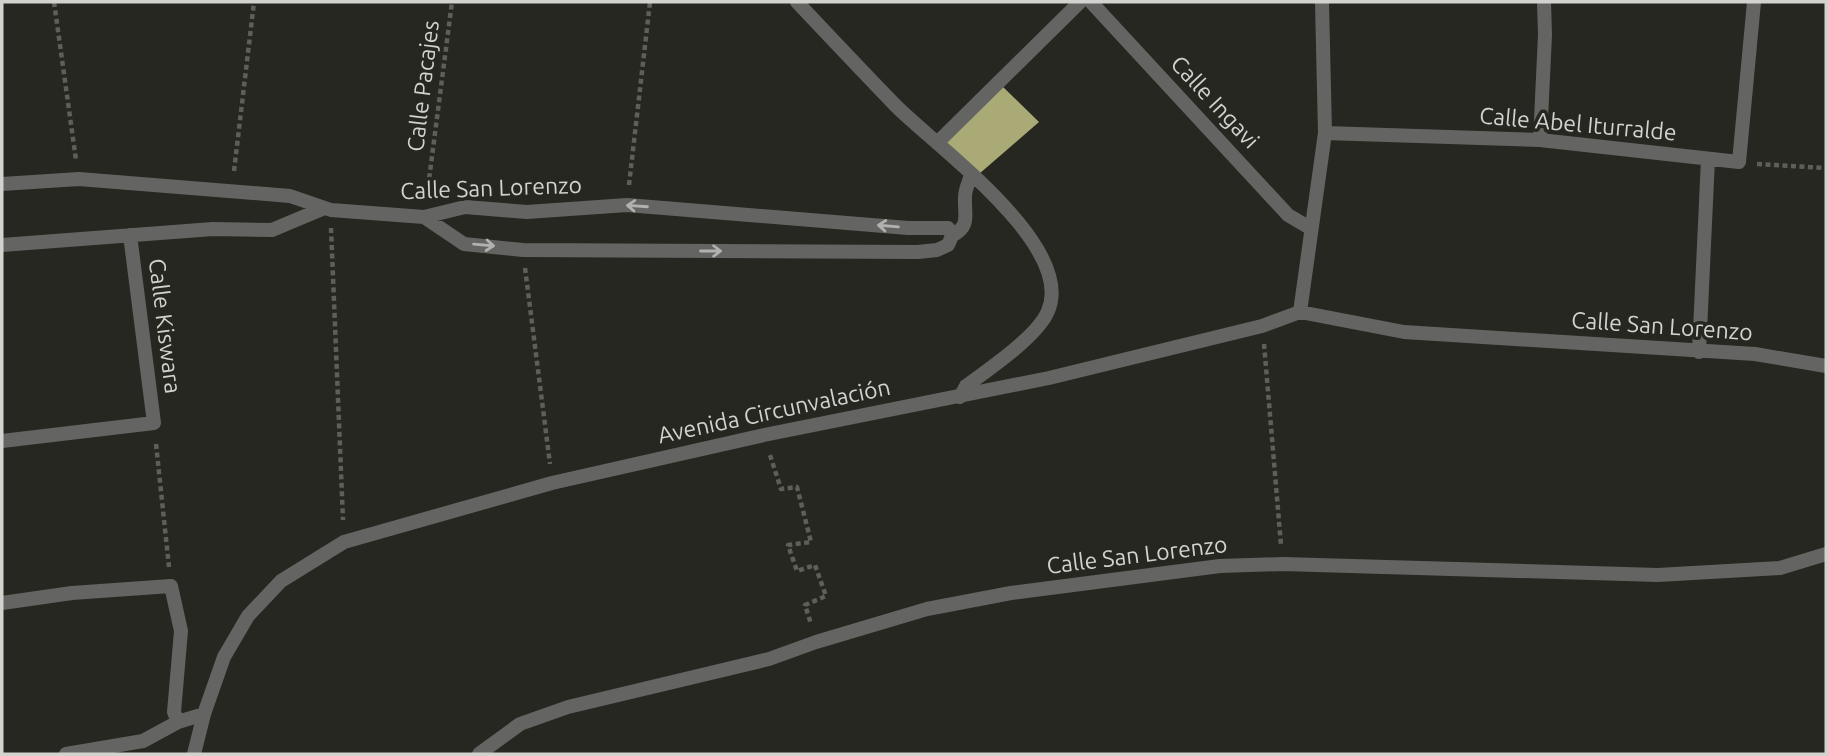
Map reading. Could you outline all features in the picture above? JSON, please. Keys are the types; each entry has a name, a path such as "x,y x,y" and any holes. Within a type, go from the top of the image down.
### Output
{"street":[{"path":"797,2 898,108 1012,212 1049,271 1052,288 1049,310 1037,329 966,386 960,397"},
{"path":"937,144 1080,2"},
{"name":"Calle Ingavi","path":"1091,2 1288,215 1310,228"},
{"path":"960,397 1262,326 1300,312 1325,133 1322,2"},
{"path":"1540,140 1544,2"},
{"path":"1739,162 1754,2"},
{"name":"Calle Abel Iturralde","path":"1325,133 1540,140 1739,162"},
{"path":"1699,352 1708,159"},
{"path":"424,217 464,244 523,250 918,252 937,250 948,245 952,236 962,230 966,222 965,192 971,175"},
{"name":"Calle San Lorenzo","path":"2,184 79,179 290,196 326,209 424,217 466,207 527,212 626,205 908,228 948,228 952,236"},
{"path":"2,245 212,229 272,230 326,209"},
{"name":"Calle Kiswara","path":"130,235 154,423"},
{"name":"Calle San Lorenzo","path":"1300,312 1404,332 1755,354 1826,366"},
{"name":"Avenida Circunvalación","path":"194,754 204,714 224,657 248,615 281,581 344,542 552,483 764,435 960,397"},
{"path":"2,441 154,423"},
{"name":"Calle San Lorenzo","path":"479,754 520,724 568,707 769,659 927,609 1011,593 1220,566 1283,564 1658,575 1780,568 1826,554"},
{"path":"2,603 72,593 171,586 181,631 174,712 178,722"},
{"path":"66,754 143,741 178,722 204,714"}],"path":[{"path":"54,2 79,179"},
{"path":"232,191 254,2"},
{"name":"Calle Pacajes","path":"424,217 452,2"},
{"path":"626,205 650,2"},
{"path":"1739,162 1826,168"},
{"path":"326,209 344,542"},
{"path":"523,250 552,483"},
{"path":"1262,326 1283,564"},
{"path":"154,423 171,586"},
{"path":"764,435 781,489 797,487 811,542 788,545 797,571 815,565 826,596 805,605 816,642"}],"building":[{"path":"1002,86 1039,122 979,174 941,140"}]}
